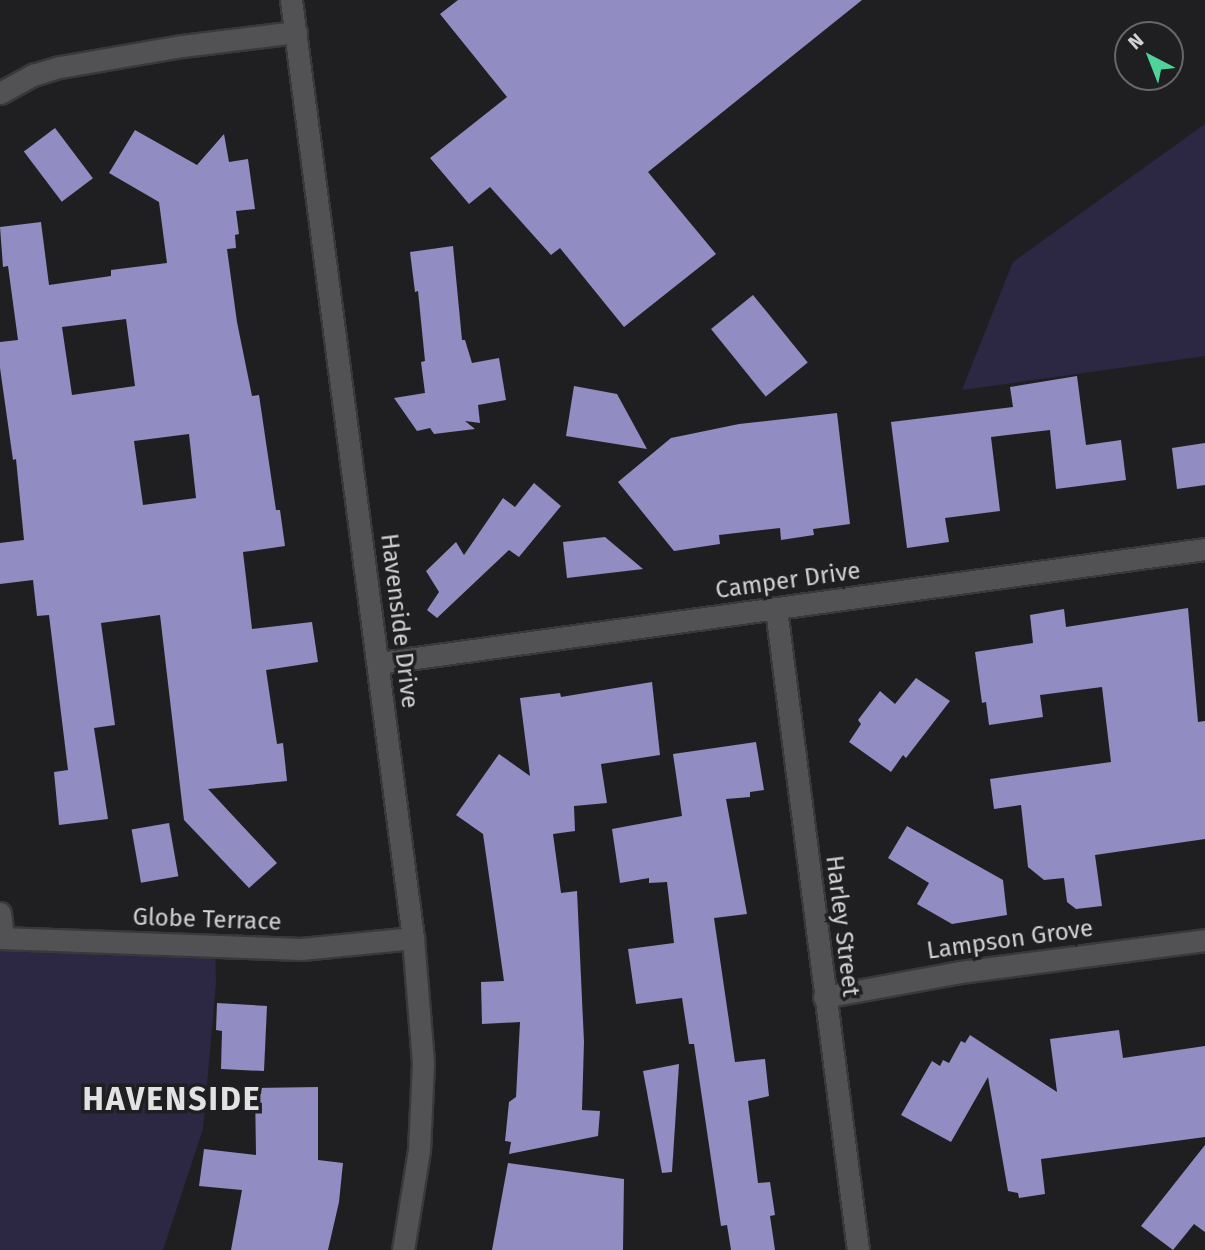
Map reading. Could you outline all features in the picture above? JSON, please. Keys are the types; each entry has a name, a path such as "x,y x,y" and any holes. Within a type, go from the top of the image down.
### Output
{"street":[{"name":"Havenside Drive","path":"291,0 413,938 423,1063 419,1150 403,1250"},
{"path":"0,93 33,75 60,67 182,46 296,32"},
{"name":"Camper Drive","path":"379,663 1205,549"},
{"name":"Harley Street","path":"776,609 858,1250"},
{"path":"0,913 1,938"},
{"name":"Globe Terrace","path":"1,938 301,948 413,938"},
{"name":"Lampson Grove","path":"824,997 960,972 1205,940"}],"shaded area":[{"path":"1205,124 1205,356 962,390 1013,262"},
{"path":"0,937 215,947 216,983 203,1129 163,1250 0,1250"}],"building":[{"path":"458,0 862,0 648,172 716,254 624,327 560,248 551,255 490,187 469,204 430,158 507,97 440,14"},
{"path":"55,128 93,178 62,202 24,151"},
{"path":"135,130 197,165 224,134 229,162 248,159 255,209 236,211 239,234 235,235 236,248 227,249 237,322 252,396 259,395 276,510 280,510 285,546 243,552 252,629 312,622 318,662 266,670 277,744 283,743 287,781 208,789 277,863 249,888 184,820 160,615 101,623 115,725 94,728 108,819 59,825 54,772 68,770 49,615 37,616 33,580 0,584 0,543 24,540 16,459 13,460 0,368 0,342 18,340 8,266 3,267 0,227 41,222 49,285 111,276 111,270 167,263 159,202 109,173","holes":["126,319 135,386 72,395 62,327","189,434 196,498 143,505 134,441"]},
{"path":"453,246 462,340 465,340 472,363 499,358 506,400 478,405 480,423 465,421 475,429 434,434 430,428 417,431 394,398 425,393 421,362 425,361 418,291 415,292 410,252"},
{"path":"753,295 808,363 766,397 711,329"},
{"path":"1077,376 1086,445 1121,440 1126,480 1056,489 1050,430 991,437 1000,511 945,518 949,542 907,548 891,422 1013,407 1010,387"},
{"path":"574,386 617,394 647,449 566,436"},
{"path":"837,413 850,524 813,529 814,535 781,540 780,528 719,535 720,544 674,551 618,482 671,438 739,424"},
{"path":"1205,443 1205,485 1177,489 1172,448"},
{"path":"534,483 561,506 519,557 509,550 437,618 427,610 439,592 426,571 456,542 464,555 503,498 515,507"},
{"path":"605,537 643,569 567,578 563,542"},
{"path":"1188,608 1198,722 1205,721 1205,839 1095,855 1102,906 1076,909 1067,902 1064,878 1044,880 1028,867 1021,805 994,809 990,779 1111,762 1102,687 1040,695 1043,717 989,725 986,702 982,703 975,652 1033,643 1030,615 1064,609 1066,627"},
{"path":"916,678 950,701 906,758 903,755 891,772 849,742 861,724 858,720 880,691 895,704"},
{"path":"652,682 660,755 601,764 607,803 574,806 575,831 553,834 561,893 577,891 584,1042 582,1110 600,1111 598,1136 509,1154 511,1142 505,1141 509,1102 516,1097 520,1022 482,1024 481,982 504,981 483,834 456,815 499,754 530,776 520,698 560,693 561,697"},
{"path":"756,742 764,790 750,792 750,797 726,799 747,914 714,918 735,1062 765,1059 769,1096 748,1101 758,1183 770,1182 775,1215 770,1216 775,1250 731,1250 727,1225 721,1226 694,1044 689,1044 682,998 636,1004 628,949 674,943 667,882 649,883 649,878 620,883 612,829 682,816 673,754"},
{"path":"169,823 178,876 141,883 132,830"},
{"path":"907,826 1003,880 1007,915 952,924 917,904 929,883 888,858"},
{"path":"217,1003 267,1006 264,1071 221,1069 222,1031 216,1030"},
{"path":"1119,1030 1123,1058 1205,1046 1205,1137 1041,1159 1045,1194 1019,1198 1018,1193 1008,1191 988,1077 951,1142 901,1115 932,1061 940,1066 943,1060 949,1063 961,1041 965,1043 970,1035 1057,1092 1050,1039"},
{"path":"679,1064 672,1172 662,1173 643,1071"},
{"path":"318,1087 318,1160 343,1163 339,1202 328,1250 231,1250 242,1190 199,1186 204,1149 256,1155 255,1088"},
{"path":"1205,1145 1205,1232 1194,1224 1173,1250 1141,1226"},
{"path":"508,1163 624,1179 623,1250 492,1250"}],"district":[{"name":"HAVENSIDE","path":"172,1099"}]}
